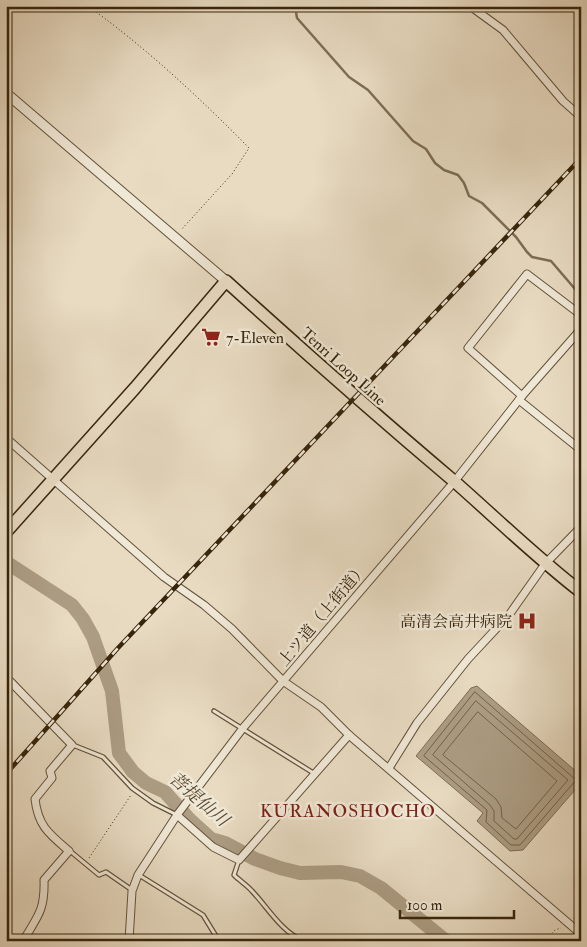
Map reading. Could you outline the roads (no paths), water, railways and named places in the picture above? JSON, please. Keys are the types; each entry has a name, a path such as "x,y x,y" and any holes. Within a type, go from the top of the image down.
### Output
{"main road":[{"path":"6,532 135,388 226,281"},
{"name":"Tenri Loop Line","path":"226,281 544,564 581,592"}],"street":[{"path":"470,6 503,30 563,101 581,117"},
{"path":"6,93 226,281"},
{"path":"581,315 527,274 468,348 521,398 581,450"},
{"name":"上ツ道（上街道）","path":"129,941 132,890 138,875 177,815 243,728 454,482 521,398 581,329"},
{"path":"6,438 54,478 164,577 204,605 232,629 283,681 321,707 349,734 581,934"},
{"path":"389,768 417,723 468,659 509,615 544,564 581,527"},
{"path":"6,677 72,744 50,771 52,778 34,799 37,816 49,834 69,851 44,880 45,901 42,911 23,941"},
{"path":"177,815 213,847 239,860 349,734"}],"lane":[{"path":"214,710 314,774"},
{"path":"72,744 103,757 134,790 153,803 177,815"},
{"path":"69,851 99,875 106,872 132,890"},
{"path":"239,860 234,875 252,891 274,920 294,937 303,941"},
{"path":"138,875 203,915 219,941"}],"water":[{"path":"477,686 578,773 581,783 523,850 510,851 477,821 483,813 416,756 471,688"}],"waterway":[{"path":"295,6 297,18 349,77 368,90 413,141 426,149 435,163 444,170 458,175 464,183 469,196 482,203 516,237 532,257 551,261 575,289 581,291"},
{"name":"菩提仙川","path":"6,562 72,605 83,619 93,637 112,691 119,753 133,772 146,783 165,792 189,819 211,839 225,843 255,859 300,873 341,872 360,876 381,888 446,941"}],"railway":[{"path":"6,774 118,648 581,158"}],"place":[{"name":"7-Eleven","path":"211,337"},
{"name":"高清会高井病院","path":"527,621"}],"district":[{"name":"KURANOSHOCHO","path":"348,811"}]}
